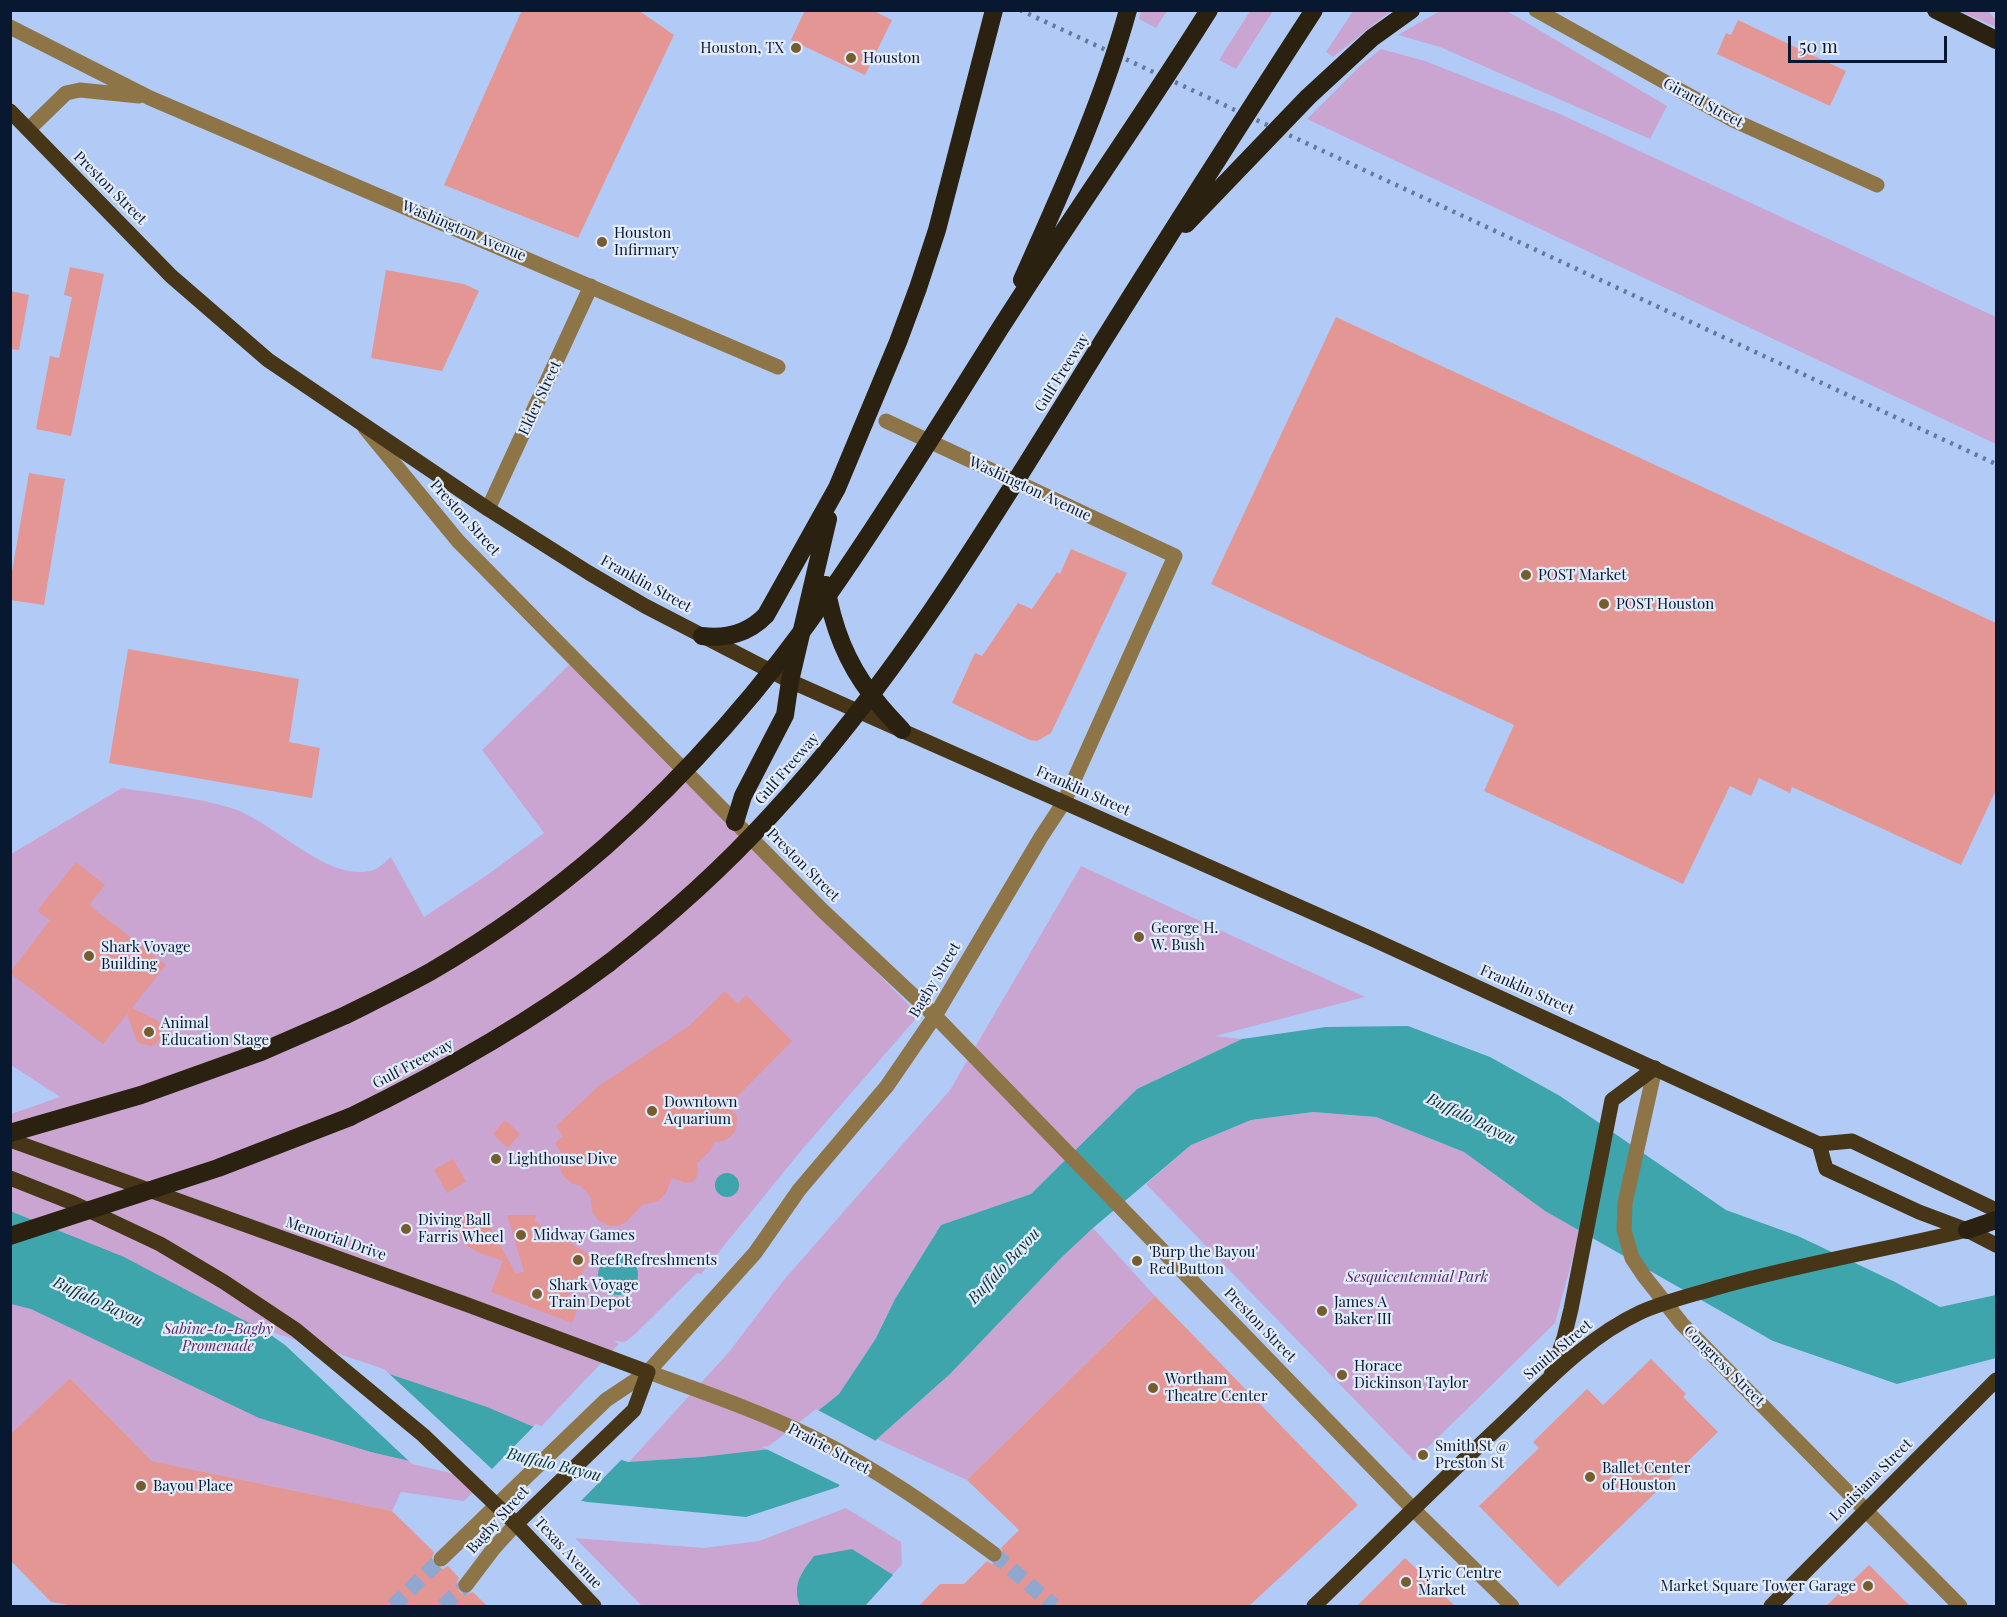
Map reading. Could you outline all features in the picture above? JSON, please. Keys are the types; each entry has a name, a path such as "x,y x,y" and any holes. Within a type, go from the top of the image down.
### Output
{"highway":[{"path":"735,822 743,796 785,715 790,681 825,527 837,488 898,342 921,279 937,230 994,10"},
{"path":"1002,326 1084,141 1117,49 1128,10"},
{"path":"10,1133 141,1095 261,1052 346,1015 429,972 482,940 547,893 604,847 700,755 784,656 833,588 1209,10"},
{"name":"Gulf Freeway","path":"10,1236 218,1168 308,1134 388,1098 497,1040 542,1012 609,963 720,868 773,814 829,748 880,681 962,563 1314,10"},
{"path":"1158,254 1308,96 1372,38 1411,10"},
{"path":"1936,10 1996,40"},
{"path":"702,636 714,637 749,630 766,615 837,488"},
{"path":"825,527 823,571 830,611 848,656 870,694 902,730"},
{"path":"1966,1230 1996,1220"}],"main road":[{"name":"Preston Street","path":"10,111 171,276 268,360 359,421"},
{"name":"Franklin Street","path":"359,421 488,509 589,573 702,636 790,681 1064,802 1819,1144"},
{"path":"1550,1378 1571,1309 1612,1100 1655,1068"},
{"name":"Memorial Drive","path":"10,1140 648,1372"},
{"path":"1996,1210 1852,1141 1819,1144 1826,1169 1996,1245"},
{"path":"10,1178 74,1203 160,1244 296,1330 414,1427 516,1524"},
{"name":"Smith Street","path":"1314,1606 1550,1378 1584,1348 1639,1313 1665,1302 1764,1274 1966,1230"},
{"name":"Bagby Street","path":"516,1524 633,1410 648,1372"},
{"name":"Louisiana Street","path":"1771,1606 1996,1380"},
{"name":"Texas Avenue","path":"516,1524 594,1606"}],"street":[{"name":"Girard Street","path":"1536,10 1733,120 1877,186"},
{"name":"Washington Avenue","path":"10,27 150,98 778,367"},
{"name":"Washington Avenue","path":"28,129 66,93 92,90 150,98"},
{"name":"Elder Street","path":"488,509 591,286"},
{"name":"Preston Street","path":"359,421 458,541 823,911 935,1016 1413,1509 1512,1606"},
{"name":"Washington Avenue","path":"886,421 1175,556"},
{"name":"Bagby Street","path":"441,1559 606,1400 648,1372 755,1253 799,1190 887,1086 935,1016 1064,802 1175,556"},
{"name":"Congress Street","path":"1655,1068 1625,1203 1624,1230 1632,1257 1682,1324 1960,1606"},
{"name":"Prairie Street","path":"648,1372 742,1407 808,1435 925,1504 994,1554"},
{"name":"Bagby Street","path":"466,1585 494,1548 516,1524"}],"green space":[{"path":"1141,10 1167,11 1156,28 1139,19"},
{"path":"1250,11 1273,11 1236,69 1219,60"},
{"path":"1353,11 1391,11 1333,57 1326,52"},
{"path":"1440,11 1507,11 1667,106 1650,139 1440,47 1398,35"},
{"path":"1959,11 1988,11 1996,20 1996,27"},
{"path":"1381,49 1425,61 1560,114 1996,317 1996,444 1307,119 1361,65"},
{"name":"Downtown Aquarium","path":"570,664 919,1015 800,1152 701,1274 697,1273 633,1336 625,1342 614,1341 619,1344 539,1429 464,1501 401,1492 392,1511 152,1461 70,1378 11,1435 11,1114 60,1097 11,1065 11,854 122,788 177,796 218,804 248,815 303,850 340,869 358,872 376,869 391,857 424,917 490,873 544,833 482,750"},
{"path":"1081,866 1365,997 1215,1036 1242,1039 1137,1089 1031,1194 941,1225 895,1299 876,1338 839,1394 770,1449 629,1462 729,1352 783,1281 950,1090"},
{"name":"Sesquicentennial Park","path":"1313,1112 1376,1117 1464,1152 1545,1211 1580,1231 1555,1323 1414,1461 1146,1184 1191,1145 1251,1120"},
{"path":"1093,1228 1155,1296 967,1480 877,1439 950,1374 1062,1257"},
{"path":"846,1508 901,1542 902,1564 865,1606 642,1606 575,1538 704,1548 759,1541"}],"water":[{"name":"Buffalo Bayou","path":"1408,1026 1490,1057 1560,1096 1726,1210 1798,1236 1895,1282 1940,1307 1996,1295 1996,1358 1897,1384 1773,1341 1545,1211 1464,1152 1376,1117 1313,1112 1251,1120 1191,1145 1062,1257 950,1374 877,1439 838,1487 746,1517 587,1502 371,1452 259,1418 31,1309 11,1304 10,1211 124,1257 268,1333 487,1407 576,1445 628,1462 770,1449 839,1394 876,1338 895,1299 941,1225 1031,1194 1137,1089 1242,1039 1326,1027"},
{"path":"727,1173 736,1176 739,1185 736,1194 727,1197 718,1194 715,1185 718,1176"},
{"path":"618,1255 626,1256 632,1261 637,1267 637,1283 632,1289 626,1294 618,1295 610,1294 604,1289 599,1283 598,1275 599,1267 604,1261 610,1256"},
{"path":"852,1549 893,1575 865,1606 800,1606 797,1585 814,1556"}],"pier":[{"path":"252,1322 269,1331 384,1369 492,1469 536,1424 577,1442 624,1457 579,1503 412,1464 285,1345"},
{"path":"816,1409 878,1442 842,1486 762,1447 769,1446"}],"building":[{"path":"522,10 638,10 674,35 578,238 444,185"},
{"name":"Houston","path":"805,10 872,10 892,20 865,75 791,40"},
{"path":"1738,20 1846,71 1830,106 1717,54 1726,33 1731,35"},
{"path":"70,267 104,274 71,436 36,429 50,356 59,358 72,297 64,295"},
{"path":"386,270 464,284 479,291 442,371 371,358"},
{"path":"10,291 29,295 19,350 10,349"},
{"name":"POST Houston","path":"1336,317 1996,623 1996,790 1961,865 1792,787 1790,793 1759,778 1751,796 1730,786 1683,884 1484,791 1514,725 1211,584"},
{"path":"29,473 65,479 44,605 10,600 10,583"},
{"path":"1071,549 1127,573 1051,733 1037,741 1030,740 952,703 975,653 982,656 1018,603 1032,609 1057,572 1060,574"},
{"path":"128,649 299,679 289,742 320,748 312,798 109,763"},
{"name":"Shark Voyage Building","path":"76,862 105,885 89,905 166,965 132,1008 161,1024 163,1035 156,1044 151,1046 140,1044 127,1014 103,1044 10,973 50,920 37,911"},
{"name":"Downtown Aquarium","path":"725,991 738,1004 746,995 792,1041 728,1106 737,1116 736,1130 723,1141 714,1142 710,1151 697,1163 696,1179 686,1183 672,1178 665,1194 658,1201 642,1205 626,1222 620,1225 610,1226 598,1220 592,1211 591,1198 580,1185 573,1184 561,1172 562,1154 555,1143 563,1136 556,1126 599,1086 689,1026"},
{"path":"505,1120 520,1134 508,1148 493,1134"},
{"path":"453,1159 466,1182 447,1193 434,1170"},
{"path":"481,1210 516,1274 524,1271 507,1215 536,1215 535,1222 592,1256 563,1304 581,1301 572,1323 491,1292 503,1261 467,1246 456,1232 458,1214 474,1216"},
{"name":"Wortham Theatre Center","path":"1155,1296 1358,1505 1249,1606 919,1606 940,1584 964,1584 987,1561 992,1564 998,1563 1004,1556 1001,1548 1019,1530 967,1480"},
{"name":"Ballet Center of Houston","path":"1651,1359 1686,1394 1683,1397 1718,1432 1558,1587 1479,1506 1539,1448 1533,1442 1587,1389 1603,1405"},
{"name":"Bayou Place","path":"70,1378 152,1461 392,1511 434,1552 431,1561 434,1566 443,1569 448,1566 459,1578 456,1584 460,1592 465,1595 473,1592 487,1606 74,1606 51,1602 10,1560 10,1435"},
{"name":"Lyric Centre Market","path":"1405,1558 1455,1606 1357,1606"},
{"name":"Market Square Tower Garage","path":"1869,1565 1910,1606 1826,1606"}],"tunnel":[{"path":"994,1554 1054,1606"},
{"path":"393,1606 441,1559"},
{"path":"443,1606 466,1585"}],"railway":[{"path":"1020,10 1996,464"}],"place":[{"name":"Houston, TX","path":"796,48"},
{"name":"Houston","path":"851,58"},
{"name":"Houston Infirmary","path":"602,242"},
{"name":"POST Market","path":"1526,575"},
{"name":"POST Houston","path":"1604,604"},
{"name":"George H. W. Bush","path":"1139,937"},
{"name":"Shark Voyage Building","path":"89,956"},
{"name":"Animal Education Stage","path":"149,1032"},
{"name":"Downtown Aquarium","path":"652,1111"},
{"name":"Lighthouse Dive","path":"496,1159"},
{"name":"Diving Ball Farris Wheel","path":"406,1229"},
{"name":"Midway Games","path":"521,1235"},
{"name":"Reef Refreshments","path":"578,1260"},
{"name":"'Burp the Bayou' Red Button","path":"1137,1261"},
{"name":"Shark Voyage Train Depot","path":"537,1294"},
{"name":"James A Baker III","path":"1322,1311"},
{"name":"Horace Dickinson Taylor","path":"1342,1375"},
{"name":"Wortham Theatre Center","path":"1153,1388"},
{"name":"Smith St @ Preston St","path":"1423,1455"},
{"name":"Ballet Center of Houston","path":"1590,1477"},
{"name":"Bayou Place","path":"141,1486"},
{"name":"Lyric Centre Market","path":"1406,1582"},
{"name":"Market Square Tower Garage","path":"1868,1586"}],"park label":[{"name":"Sabine-to-Bagby Promenade","path":"218,1338"}]}
